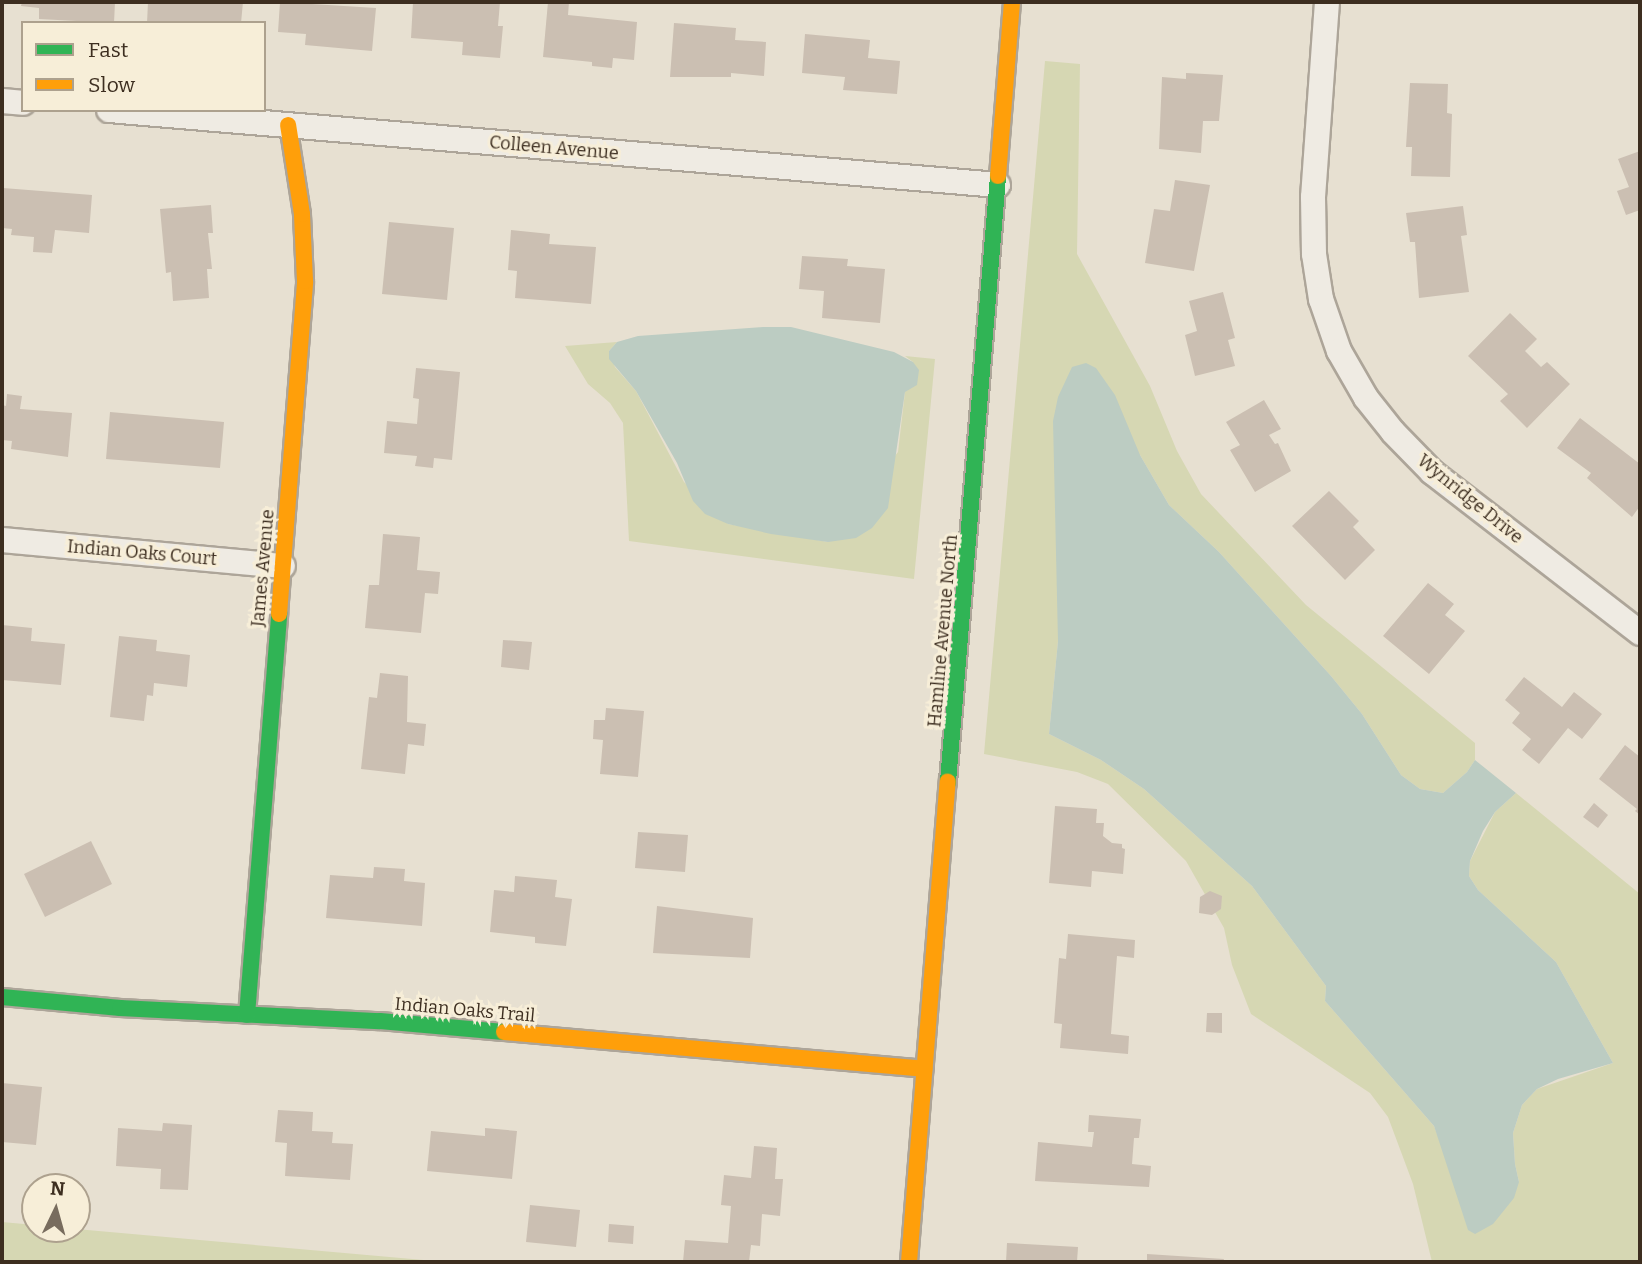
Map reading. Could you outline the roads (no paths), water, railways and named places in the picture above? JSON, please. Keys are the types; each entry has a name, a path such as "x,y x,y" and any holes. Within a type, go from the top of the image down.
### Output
{"street":[{"name":"Hamline Avenue North","path":"909,1262 1012,2"},
{"name":"Wynridge Drive","path":"1327,2 1313,197 1314,254 1321,299 1339,351 1366,398 1393,432 1432,472 1640,633"},
{"path":"2,101 21,103"},
{"name":"Colleen Avenue","path":"133,112 998,185"},
{"name":"James Avenue","path":"247,1015 306,281 302,214 288,125"},
{"name":"Indian Oaks Court","path":"2,540 283,566"},
{"name":"Indian Oaks Trail","path":"2,997 247,1015 380,1021 923,1069"}]}
